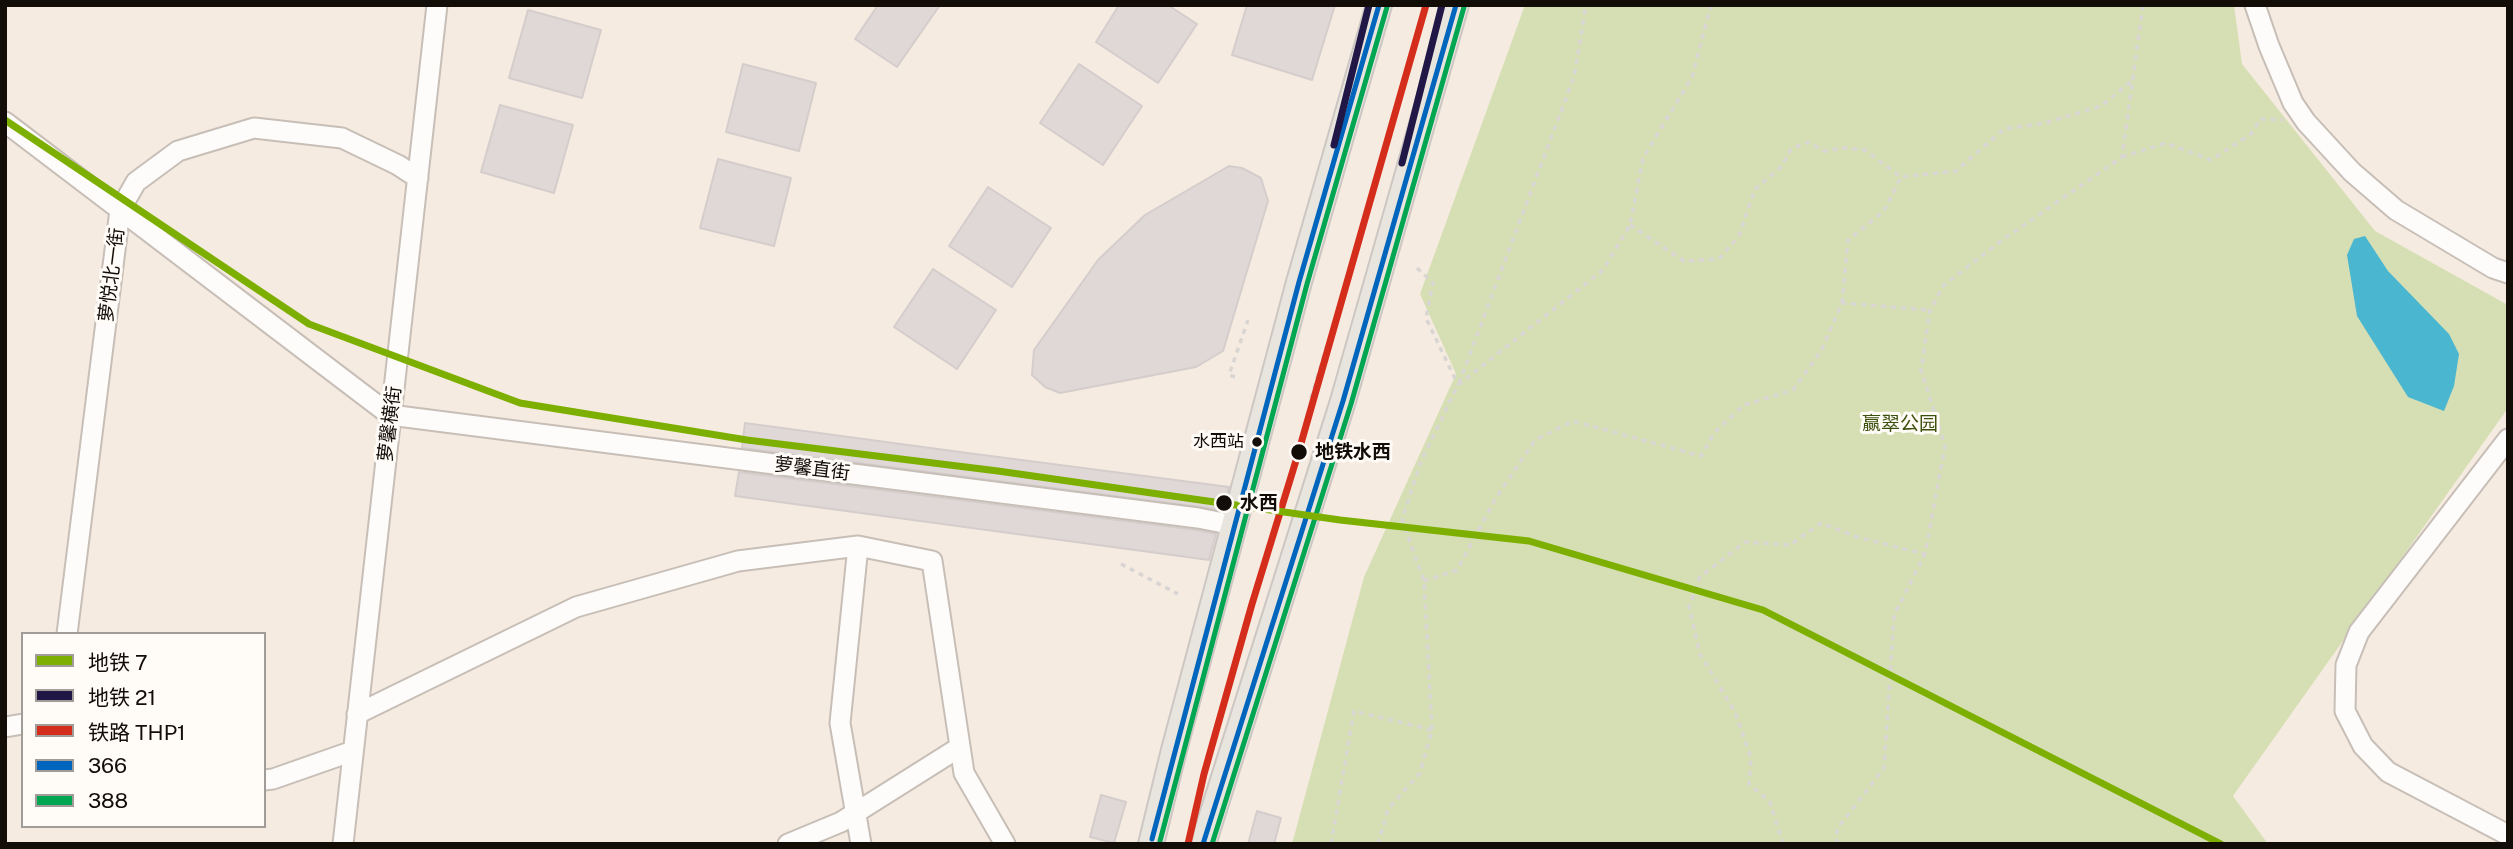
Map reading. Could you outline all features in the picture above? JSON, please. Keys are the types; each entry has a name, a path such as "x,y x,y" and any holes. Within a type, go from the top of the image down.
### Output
{"main road":[{"path":"1151,844 1299,282 1379,5"},
{"path":"1203,844 1343,401 1455,5"}],"street":[{"name":"萝馨横街","path":"343,844 437,5"},
{"path":"2255,5 2269,47 2293,103 2306,122 2352,172 2396,210 2493,268 2508,273"},
{"path":"5,122 390,415"},
{"name":"萝悦北一街","path":"67,632 120,210 136,182 178,151 254,128 342,138 398,165 418,178"},
{"name":"萝馨直街","path":"390,415 1198,518 1234,525"},
{"path":"2508,439 2359,632 2346,665 2346,711 2363,746 2388,772 2508,835"},
{"path":"358,714 576,607 738,561 858,546 932,561 964,773 1005,844"},
{"path":"858,546 840,723 861,844"},
{"path":"788,844 841,822 960,747"},
{"path":"266,780 353,751"}],"path":[{"path":"1378,844 1388,809 1420,773 1432,730 1424,581 1402,520 1421,461 1458,385 1574,77 1586,5"},
{"path":"1458,385 1603,270 1630,225 1643,159 1692,77 1711,5"},
{"path":"2122,157 2143,5"},
{"path":"1630,225 1684,261 1719,259 1739,236 1755,190 1782,166 1791,149 1808,142 1825,151 1844,148 1865,150 1901,177 1956,171 2004,130 2045,123 2101,106 2133,80"},
{"path":"1838,844 1837,829 1884,768 1894,615 1925,554 1945,446 1921,370 1930,310 1944,285 2001,241 2122,157 2166,143 2211,160 2251,134 2260,119 2306,122"},
{"path":"1424,581 1457,570 1496,498 1535,440 1573,421 1701,456 1715,432 1744,405 1793,390 1821,351 1842,303 1848,240 1884,211 1901,177"},
{"path":"1417,268 1433,283 1426,318 1458,385"},
{"path":"1842,303 1930,310"},
{"path":"1235,377 1229,375 1248,320"},
{"path":"1311,398 1326,345"},
{"path":"1783,844 1770,802 1749,784 1751,758 1735,712 1700,654 1689,607 1700,577 1745,542 1790,545 1821,523 1857,537 1925,554"},
{"path":"1121,564 1178,594"},
{"path":"1331,844 1354,711 1432,730"}],"green space":[{"name":"赢翠公园","path":"1525,5 2234,5 2242,64 2375,231 2508,305 2508,408 2233,796 2268,844 1292,844 1364,577 1456,374 1420,294"}],"water":[{"path":"2365,236 2388,271 2449,334 2459,354 2454,386 2444,411 2408,397 2357,316 2347,255 2354,239"}],"building":[{"path":"878,5 940,5 897,67 855,39"},
{"path":"1119,5 1168,5 1197,24 1158,83 1096,42"},
{"path":"1247,5 1335,5 1312,80 1232,55"},
{"path":"528,10 601,30 582,98 509,78"},
{"path":"743,64 816,83 799,151 726,132"},
{"path":"1079,64 1142,106 1103,165 1040,123"},
{"path":"500,105 573,125 554,193 481,172"},
{"path":"718,159 791,178 774,246 700,228"},
{"path":"1229,166 1242,168 1261,178 1268,201 1223,351 1196,367 1060,393 1045,387 1032,375 1034,350 1098,260 1145,215"},
{"path":"988,187 1051,228 1012,287 949,246"},
{"path":"933,269 996,310 957,369 894,327"},
{"path":"745,423 1229,487 1223,510 742,448"},
{"path":"739,472 1216,534 1209,560 735,496"},
{"path":"1101,795 1126,802 1114,843 1090,837"},
{"path":"1257,811 1281,818 1274,844 1248,844"}],"metro line":[{"name":"21","path":"1334,145 1369,5"},
{"name":"21","path":"1402,163 1442,5"},
{"name":"7","path":"5,120 309,324 520,403 747,440 998,471 1340,520 1529,541 1763,610 2221,844"}],"rail line":[{"name":"THP1","path":"1188,844 1204,774 1252,604 1298,454 1426,5"}],"transit line":[{"name":"366","path":"1152,839 1299,282 1379,5"},
{"name":"366","path":"1203,844 1343,401 1456,5"},
{"name":"388","path":"1160,841 1307,284 1387,7"},
{"name":"388","path":"1212,844 1351,404 1464,7"}],"place":[{"name":"水西站","path":"1257,442"},
{"name":"地铁水西","path":"1299,452"},
{"name":"水西","path":"1224,503"}]}
